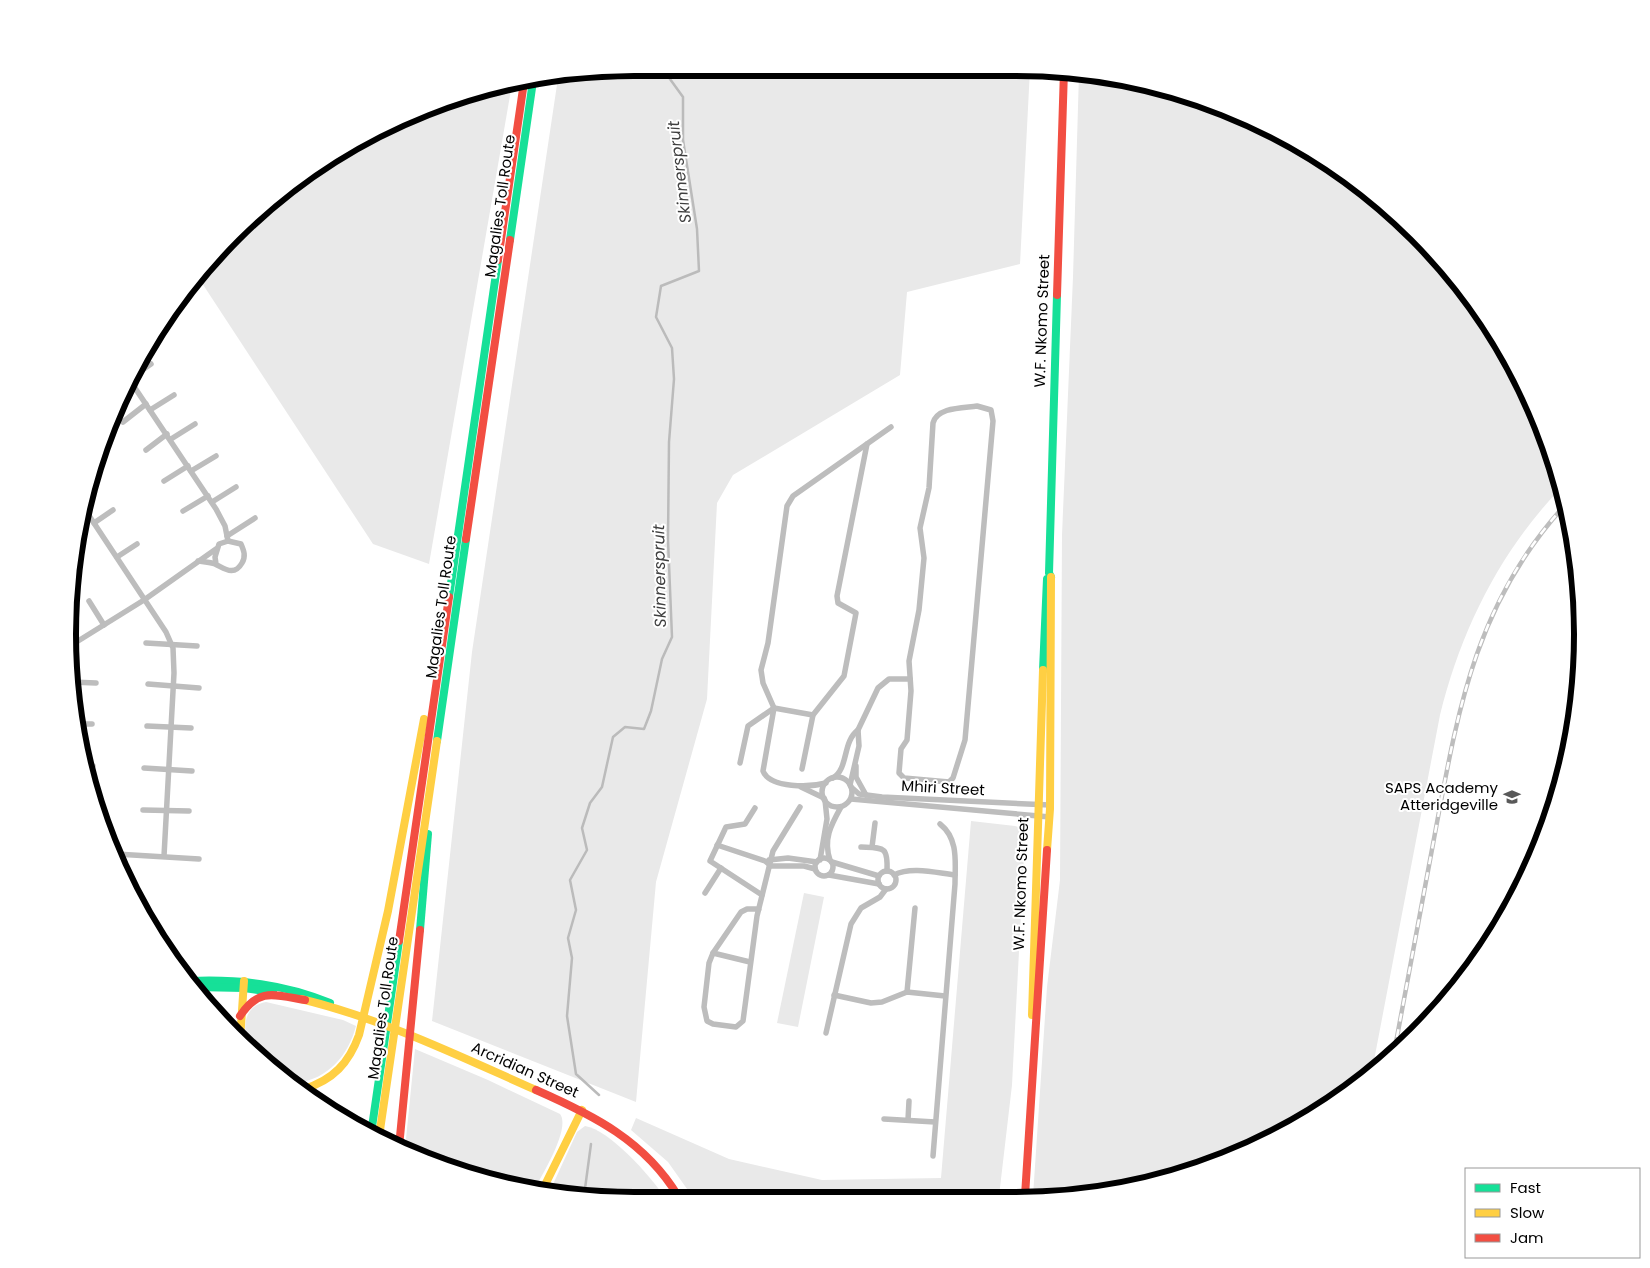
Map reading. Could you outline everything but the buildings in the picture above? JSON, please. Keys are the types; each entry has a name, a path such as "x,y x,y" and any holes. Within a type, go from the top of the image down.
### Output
{"main road":[{"name":"W.F. Nkomo Street","path":"1021,1192 1031,1027 1045,595 1049,573 1064,78"},
{"name":"Magalies Toll Route","path":"372,1126 532,86"},
{"name":"Magalies Toll Route","path":"380,1130 523,87"},
{"name":"W.F. Nkomo Street","path":"1025,1192 1031,1131 1050,817 1051,578 1049,573"},
{"path":"310,1087 319,1085 333,1077 351,1055 359,1035 382,943 455,579"},
{"path":"399,1139 455,579"},
{"name":"Arcridian Street","path":"198,981 244,984 306,993 441,1048 582,1110 602,1121 634,1144 655,1165 675,1192"},
{"path":"240,1028 244,984"},
{"name":"Arcridian Street","path":"202,987 244,984 339,1008"},
{"path":"240,1016 247,1003 259,995 305,1000"},
{"path":"545,1184 582,1110"}],"street":[{"path":"144,369 151,364"},
{"path":"134,387 212,502 225,526 228,538"},
{"path":"150,410 174,395"},
{"path":"123,422 146,404"},
{"path":"977,406 987,407 991,410 993,421 966,733 953,778 949,782 904,778 899,773 901,749 907,740 911,691 910,679 908,661 919,610 923,564 920,528 929,488 934,417 942,412 977,406"},
{"path":"146,450 169,436 195,424"},
{"path":"841,807 832,806 824,799 798,786 771,780 763,771 774,708 763,683 761,670 768,643 787,506 793,496 891,426"},
{"path":"802,768 813,715 844,676 856,613 838,603 837,596 867,444"},
{"path":"164,481 216,456"},
{"path":"212,502 236,487"},
{"path":"183,512 208,496"},
{"path":"94,523 113,510"},
{"path":"89,517 172,645 173,686 164,856"},
{"path":"76,642 144,600 216,549 219,544 255,518"},
{"path":"198,561 216,564 225,570 232,571 240,566 244,560 244,551 241,544 228,538"},
{"path":"116,557 137,544"},
{"path":"216,549 216,564"},
{"path":"89,601 104,625"},
{"path":"146,643 197,646"},
{"path":"798,786 826,783 833,778 840,770 849,740 858,730 872,698 882,683 889,679 910,679"},
{"path":"78,682 96,683"},
{"path":"148,684 199,688"},
{"path":"740,763 748,726 774,708 813,715"},
{"path":"84,724 92,724"},
{"path":"147,726 191,728"},
{"path":"858,730 856,777 866,795"},
{"path":"829,875 833,870 826,843 829,830 841,807 850,799 850,786 856,758"},
{"path":"144,768 192,771"},
{"path":"833,778 844,780 850,786"},
{"path":"815,869 827,819 823,790 826,783"},
{"name":"Mhiri Street","path":"850,786 857,793 866,795 1050,805"},
{"name":"Mhiri Street","path":"850,799 1050,817"},
{"path":"759,909 747,909 741,912 713,953 709,963 704,1008 707,1021 713,1024 736,1027 743,1020 759,909 773,851 800,806"},
{"path":"755,808 744,824 726,827 710,860 762,895"},
{"path":"143,810 189,811"},
{"path":"872,847 875,823"},
{"path":"933,1156 955,875 954,845 950,835 940,824"},
{"path":"717,845 771,863 798,863 818,861 825,858 879,876 887,871"},
{"path":"861,846 886,850 888,854 887,871"},
{"path":"122,854 199,859"},
{"path":"798,863 815,869 821,876 829,875 879,884 886,889"},
{"path":"705,893 721,868"},
{"path":"853,879 855,869"},
{"path":"887,871 894,875 909,871 955,875"},
{"path":"826,1033 851,924 861,908 880,897 886,889 895,884 894,875"},
{"path":"879,876 879,884"},
{"path":"906,992 914,908"},
{"path":"713,953 750,962"},
{"path":"834,995 877,1003 906,992 945,996"},
{"path":"908,1120 909,1101"},
{"path":"884,1119 935,1122"}],"shaded area":[{"path":"634,76 1030,76 1020,264 907,292 900,375 733,475 717,503 707,699 656,882 636,1102 432,1021 472,652 557,82 598,77"},
{"path":"1079,80 1159,95 1160,97 1195,106 1263,134 1326,170 1356,192 1410,240 1458,294 1480,324 1516,387 1544,455 1556,494 1519,538 1501,565 1471,622 1449,683 1440,715 1374,1061 1326,1098 1295,1117 1263,1134 1195,1162 1125,1181 1089,1187 1033,1192 1047,987 1060,880 1062,535"},
{"path":"511,90 429,564 373,544 202,282 215,266 266,215 324,170 387,134 421,119 455,106"},
{"path":"971,821 1015,826 1021,828 1025,837 1012,1085 999,1192 689,1192 668,1162 631,1130 636,1118 729,1159 822,1180 941,1178"},
{"path":"804,893 824,897 798,1027 777,1023"},
{"path":"266,1002 343,1020 356,1026 348,1047 335,1064 318,1077 302,1082 266,1053 245,1033 245,1024 249,1012 259,1004"},
{"path":"415,1049 488,1080 560,1114 562,1121 559,1140 538,1183 490,1173 455,1162 406,1142"},
{"path":"585,1126 595,1129 606,1136 629,1155 661,1192 598,1191 552,1186 577,1132"}],"waterway":[{"name":"Skinnerspruit","path":"599,1095 576,1074 567,1016 572,958 568,938 576,910 570,880 587,850 582,828 590,803 602,787 613,737 625,727 644,729 651,711 662,659 672,637 668,540 669,442 674,379 672,348 656,317 661,286 699,271 697,229 683,140 683,97 668,76"},
{"name":"Skinnerspruit","path":"585,1190 591,1144"}],"railway":[{"path":"1396,1041 1451,751 1461,707 1474,664 1489,622 1509,582 1535,542 1560,511"}],"traffic: fast":[{"path":"510,240 532,86"},
{"path":"449,597 498,260"},
{"path":"1051,577 1049,573 1057,295"},
{"path":"437,741 466,539"},
{"path":"1043,670 1047,579"},
{"path":"420,930 428,834"},
{"path":"372,1126 399,941"},
{"path":"198,981 261,984 296,991 330,1003"},
{"path":"203,987 244,988 273,992"}],"traffic: slow":[{"path":"1047,850 1050,809 1051,577"},
{"path":"1032,1015 1043,670"},
{"path":"309,1087 323,1081 339,1069 350,1054 359,1035 388,911 424,719"},
{"path":"380,1130 437,741"},
{"path":"241,1029 244,981"},
{"path":"301,999 331,1007 391,1028 536,1090"},
{"path":"545,1184 582,1110"}],"traffic: jam":[{"path":"1057,295 1064,78"},
{"path":"498,260 523,87"},
{"path":"466,539 510,240"},
{"path":"399,941 449,597"},
{"path":"1025,1192 1047,850"},
{"path":"400,1140 420,930"},
{"path":"240,1016 254,1001 268,995 305,1000"},
{"path":"536,1090 578,1109 634,1145 665,1177 675,1192"}],"place":[{"name":"SAPS Academy Atteridgeville","path":"1512,797"}]}
